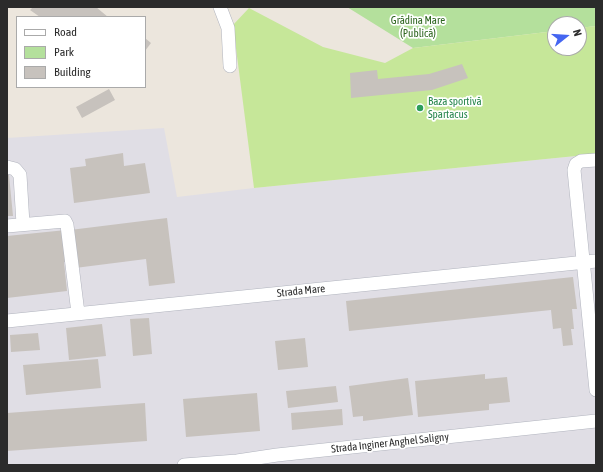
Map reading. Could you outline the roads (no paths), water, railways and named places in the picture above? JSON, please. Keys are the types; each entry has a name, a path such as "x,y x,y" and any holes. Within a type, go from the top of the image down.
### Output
{"street":[{"path":"220,7 228,28 230,66"},
{"path":"596,160 581,161 576,164 574,170 596,390"},
{"path":"7,168 16,169 20,175 23,224"},
{"path":"7,226 65,221 68,225 78,313"},
{"name":"Strada Mare","path":"7,321 596,261"},
{"name":"Strada Inginer Anghel Saligny","path":"184,465 237,461 285,454 596,421"}],"place":[{"name":"Baza sportivă Spartacus","path":"420,108"}],"park label":[{"name":"Grădina Mare (Publică)","path":"418,27"}]}
